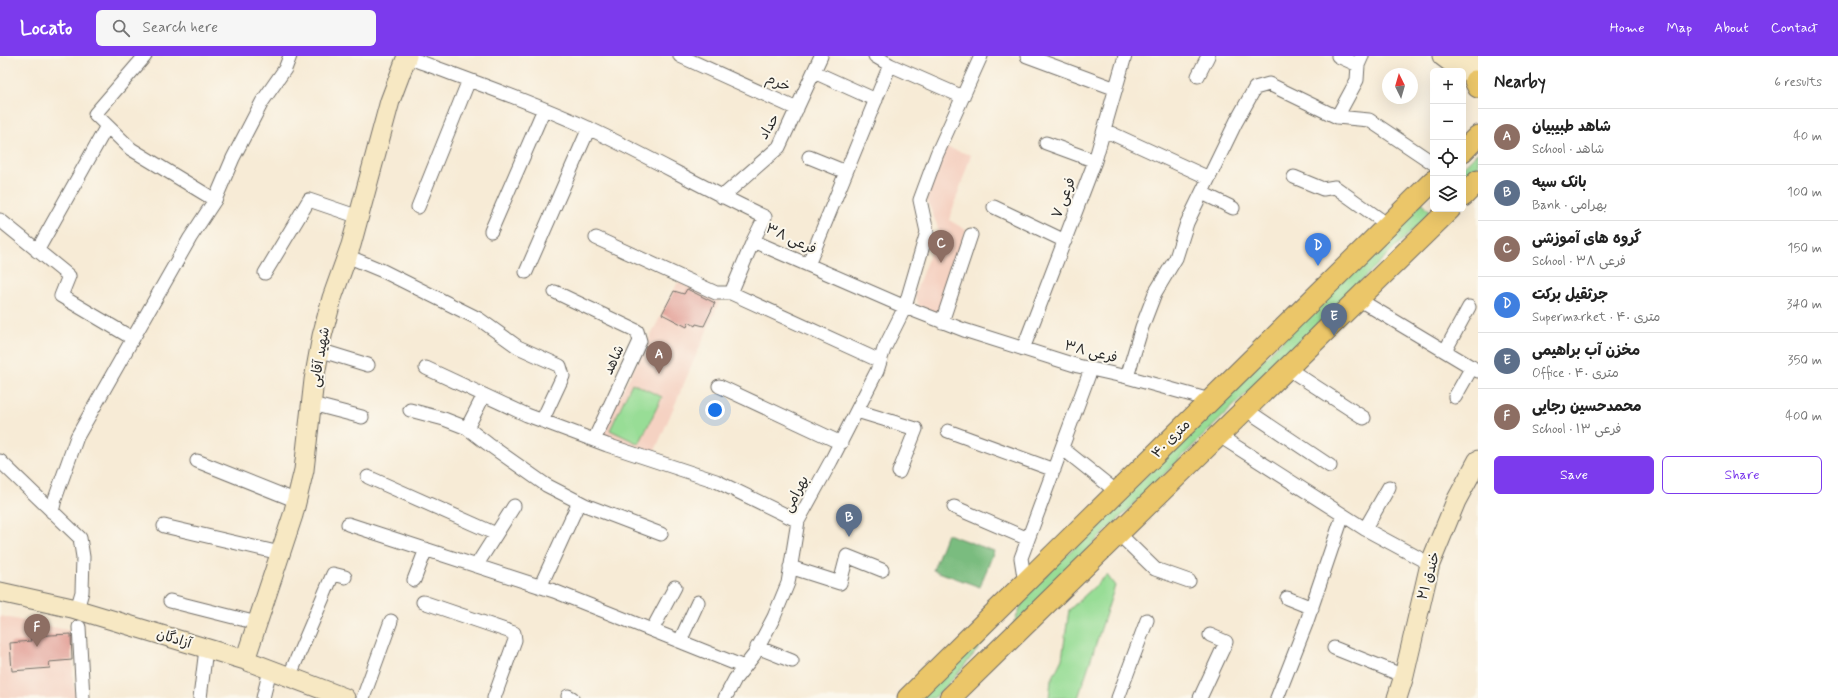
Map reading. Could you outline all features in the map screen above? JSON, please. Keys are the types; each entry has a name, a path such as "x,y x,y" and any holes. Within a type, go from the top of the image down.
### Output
{"main road":[{"path":"1466,148 1478,136"},
{"name":"۴۰ متری","path":"908,698 1430,184"},
{"path":"1412,201 1424,198 1430,203"},
{"path":"949,697 1358,298 1438,212"},
{"path":"949,697 956,680 1001,631 1007,621 1013,603 1025,583"},
{"path":"973,698 974,682 979,669"}],"street":[{"path":"145,56 95,114 132,149 215,200"},
{"path":"52,512 77,437 190,238 215,200 233,158 262,102 285,69 290,56"},
{"name":"فرعی ۳۸","path":"407,56 544,108 589,128 765,217 753,241 905,307 942,322 1023,349 1091,369 1127,377 1210,400"},
{"name":"شهید آقایی","path":"245,660 297,501 304,470 319,350 332,298 359,217 390,101 407,56"},
{"name":"خرم","path":"680,56 797,109"},
{"name":"حداد","path":"722,196 778,147 821,56"},
{"path":"875,56 890,65 963,97"},
{"name":"بهرامی","path":"725,698 735,679 757,648 774,617 788,583 798,521 841,443 877,371 884,349 905,307 927,232 920,200 937,154 981,56"},
{"path":"1027,56 1116,89"},
{"name":"فرعی ۷","path":"1023,349 1044,290 1065,241 1095,162 1125,56"},
{"path":"1198,76 1208,56"},
{"path":"1337,117 1357,80 1360,61 1338,56"},
{"path":"1442,56 1472,77"},
{"path":"1463,56 1472,77"},
{"path":"808,265 890,65"},
{"path":"814,72 876,100"},
{"path":"418,207 469,80"},
{"path":"1127,377 1142,327 1155,293 1176,258 1187,223 1236,122 1255,88 1268,84 1337,117 1369,120 1430,161"},
{"path":"491,231 544,108"},
{"path":"37,251 107,126"},
{"path":"526,272 589,128"},
{"path":"1104,130 1209,178"},
{"path":"1046,143 1095,162"},
{"path":"809,157 846,172"},
{"path":"1294,177 1323,189 1335,187 1388,225"},
{"path":"1202,193 1233,208"},
{"path":"266,273 308,200 359,217"},
{"path":"994,207 1065,241"},
{"path":"0,220 69,276 61,296 132,338"},
{"path":"942,322 971,235"},
{"path":"596,238 716,293 731,293 880,361"},
{"path":"731,293 753,241"},
{"path":"347,256 383,271 479,319 518,347 560,366 563,376 542,420"},
{"name":"شاهد","path":"555,292 637,331 640,341 594,440"},
{"path":"1358,298 1475,369 1454,397"},
{"path":"1444,350 1468,307"},
{"path":"319,350 368,365"},
{"path":"426,368 542,420 594,440 716,481 798,521"},
{"path":"1287,368 1364,418"},
{"path":"1025,583 1021,558 1091,369"},
{"path":"719,386 841,443"},
{"path":"467,428 484,395"},
{"path":"312,404 362,417"},
{"path":"1245,409 1330,466"},
{"path":"410,410 444,419 467,428 546,485 579,502 661,534"},
{"path":"856,411 916,429 899,472"},
{"path":"948,431 1054,470"},
{"path":"1218,435 1365,529 1430,564"},
{"path":"1062,448 1117,492"},
{"name":"۲۱ خندق","path":"1397,698 1404,676 1430,564 1456,501 1478,460"},
{"path":"0,461 80,538 83,557 82,592 78,618 83,698"},
{"path":"197,461 297,501"},
{"path":"368,477 496,534"},
{"path":"1365,529 1389,487"},
{"path":"540,587 579,502"},
{"path":"476,566 514,506"},
{"path":"954,507 1028,539"},
{"path":"1277,698 1312,608 1343,515"},
{"path":"348,524 540,587 744,667"},
{"path":"164,526 280,553"},
{"path":"1118,533 1155,569 1189,581"},
{"path":"414,580 426,549"},
{"path":"790,567 840,583 847,556 882,570"},
{"path":"289,677 333,574 345,577"},
{"path":"652,630 675,587"},
{"name":"آزادگان","path":"0,592 78,618 245,660 345,698"},
{"path":"1287,598 1312,608"},
{"path":"170,602 257,623"},
{"path":"423,602 514,633 515,640 494,698"},
{"path":"680,642 698,602"},
{"path":"1118,698 1146,620"},
{"path":"363,698 391,621"},
{"path":"1200,698 1226,642 1210,635"},
{"path":"757,648 792,661"},
{"path":"1334,648 1404,676"},
{"path":"200,698 206,649"},
{"path":"263,698 270,670"}],"shaded area":[{"path":"945,147 971,155 949,220 966,230 940,315 919,306 914,295 939,230 926,198"},
{"path":"678,282 720,300 654,453 600,435"},
{"path":"0,616 72,631 73,683 77,698 0,698"}],"green space":[{"path":"1478,152 1478,166 1466,177 1466,164"},
{"path":"1422,202 1430,211 1425,218 1094,543 1012,628 1025,596"},
{"path":"632,383 662,397 639,444 610,430"},
{"path":"947,534 994,551 980,587 933,570"},
{"path":"1107,575 1115,586 1078,698 1049,698 1051,681 1062,659 1069,610"},
{"path":"995,621 996,628 953,679 934,698 914,698"}],"building":[{"path":"687,289 715,303 704,326 696,324 695,326 689,322 687,327 662,314 674,291 684,294"},
{"path":"71,634 72,660 49,662 50,668 12,671 10,643 31,641 30,636"}],"place":[{"name":"گروه های آموزشی","path":"941,263"},
{"name":"جرثقیل برکت","path":"1318,266"},
{"name":"مخزن آب براهیمی","path":"1334,336"},
{"name":"شاهد طبیبیان","path":"659,374"},
{"name":"بانک سپه","path":"849,537"},
{"name":"محمدحسین رجایی","path":"37,647"}]}
